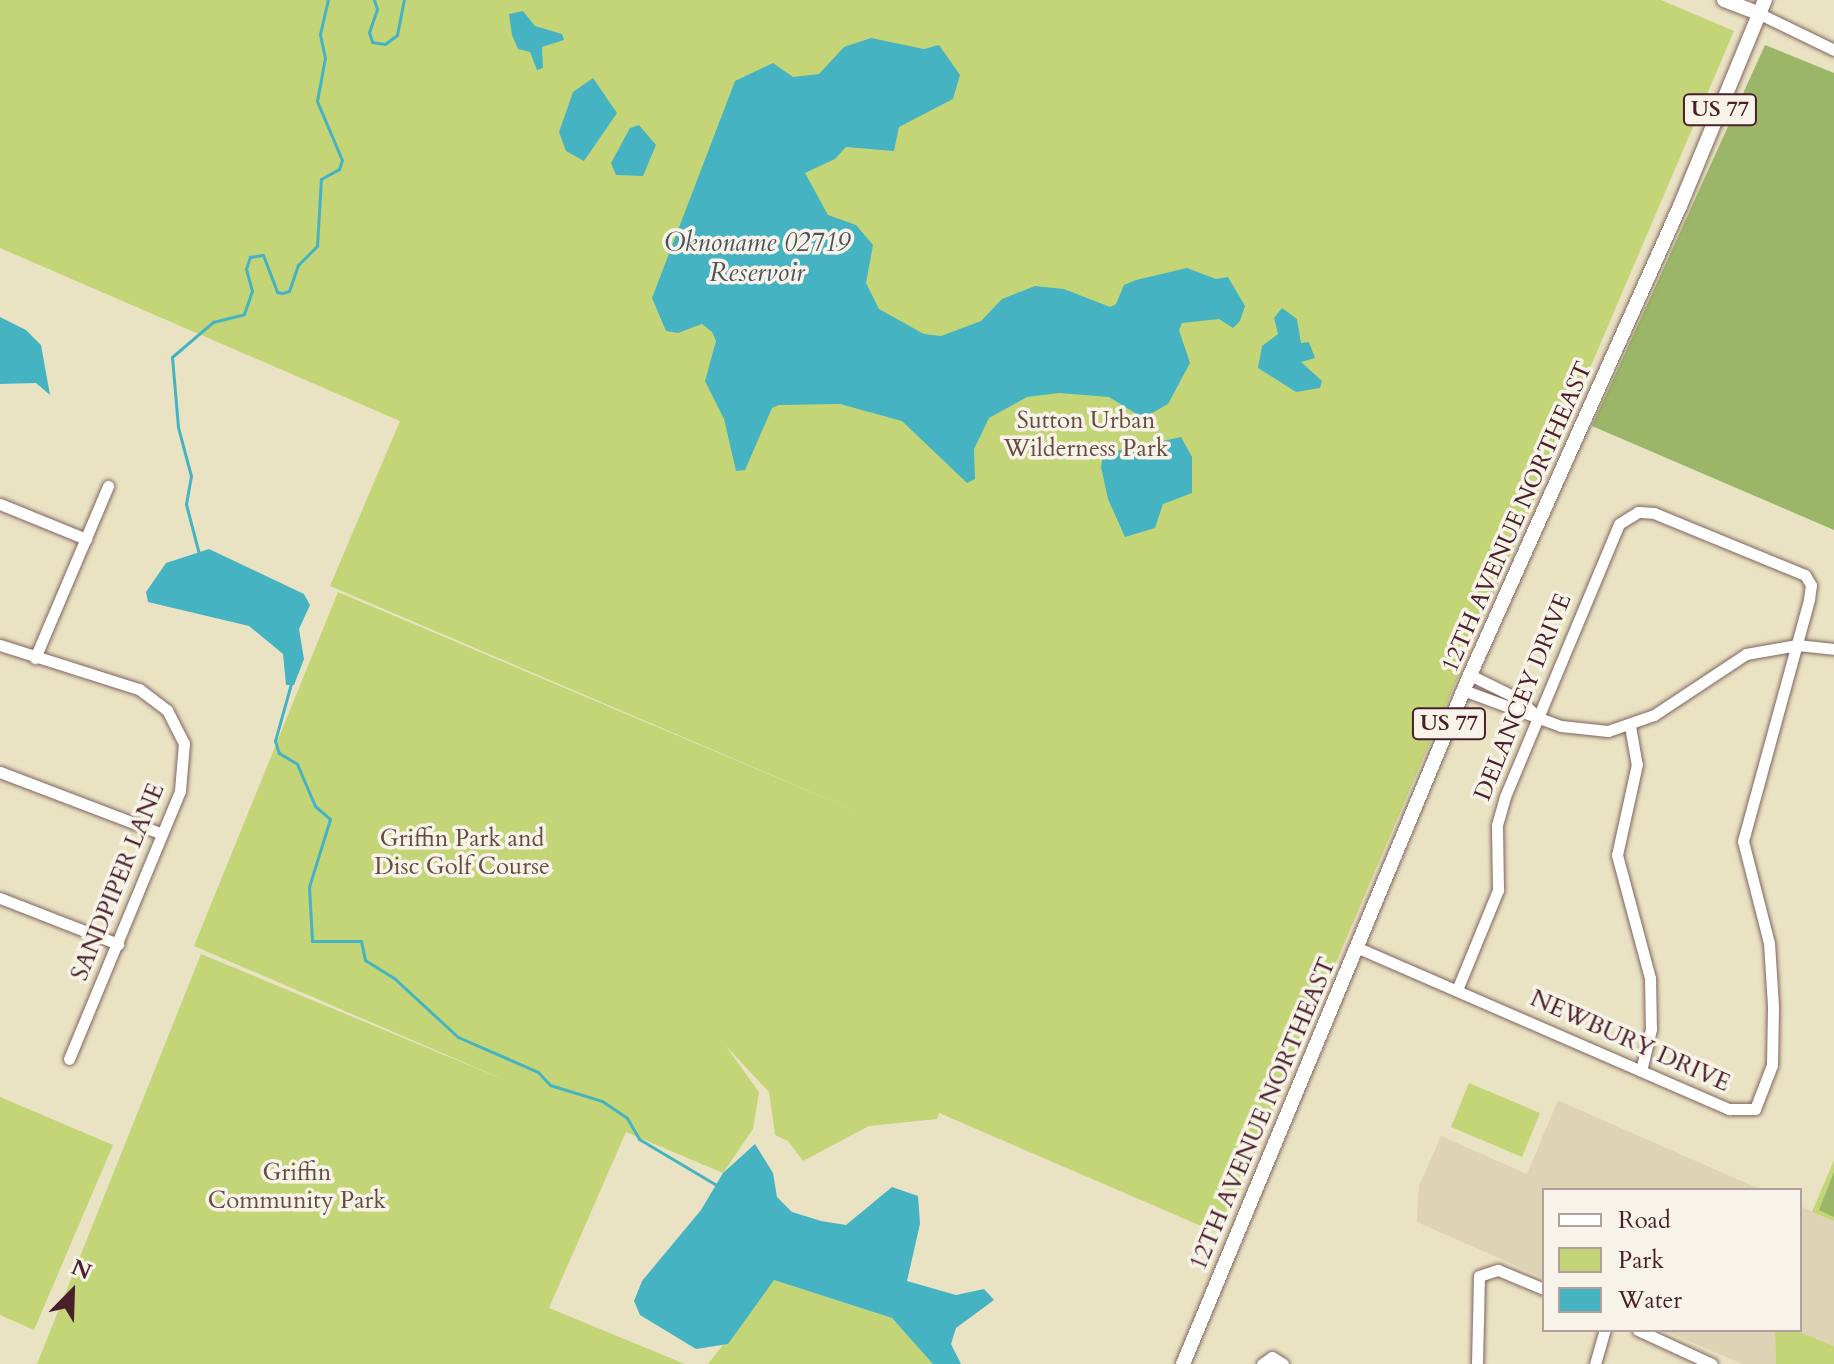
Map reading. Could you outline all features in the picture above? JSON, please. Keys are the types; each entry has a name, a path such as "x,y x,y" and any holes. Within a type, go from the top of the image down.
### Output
{"main road":[{"path":"1724,0 1762,7"},
{"name":"12TH AVENUE NORTHEAST","path":"1183,1364 1463,690 1674,220 1762,7"}],"street":[{"path":"1762,7 1834,50"},
{"path":"35,658 108,486"},
{"path":"0,504 86,539"},
{"name":"DELANCEY DRIVE","path":"1457,990 1498,890 1498,819 1619,524 1644,511 1805,575 1811,588 1797,645"},
{"name":"SANDPIPER LANE","path":"0,645 139,689 167,710 185,755 180,791 69,1059"},
{"path":"1463,690 1586,731 1630,726 1746,654 1797,645 1834,649"},
{"name":"NEWBURY DRIVE","path":"1356,947 1741,1112 1755,1109 1766,1088 1774,1047 1771,956 1743,841 1797,645"},
{"path":"1470,675 1517,698 1539,717"},
{"path":"1630,726 1637,764 1617,855 1646,956 1652,1020 1641,1071"},
{"path":"0,772 162,834"},
{"path":"1,901 118,944"},
{"path":"1621,920 1634,916"},
{"path":"1477,1364 1476,1291 1481,1273 1498,1270 1542,1288"},
{"path":"1595,1364 1604,1332"},
{"path":"1642,1332 1712,1364"},
{"path":"1262,1364 1272,1357 1283,1364"}],"shaded area":[{"path":"1558,1100 1757,1188 1542,1188 1542,1277 1417,1222 1419,1186 1441,1136 1527,1174"},
{"path":"1802,1207 1834,1221 1834,1346 1800,1332"},
{"path":"1668,1332 1775,1332 1776,1364 1743,1364"}],"green space":[{"name":"Sutton Urban Wilderness Park","path":"0,0 1661,0 1734,31 1220,1234 939,1113 937,1119 869,1126 803,1161 788,1141 775,1135 769,1092 725,1045 759,1092 753,1129 723,1173 626,1132 549,1308 685,1364 37,1364 201,954 512,1083 194,946 338,592 870,817 330,586 400,421 0,248"},
{"path":"1765,45 1834,73 1834,530 1592,426"},
{"path":"1469,1083 1540,1113 1522,1157 1451,1127"},
{"path":"0,1097 113,1145 34,1330 0,1315"},
{"path":"1834,1160 1834,1221 1812,1212"},
{"path":"1834,1172 1834,1217 1819,1210"},
{"path":"774,1280 892,1318 934,1364 708,1364"},
{"path":"1775,1332 1800,1332 1834,1346 1834,1364 1776,1364"}],"water":[{"path":"523,11 535,26 562,34 564,40 542,47 543,68 537,70 530,52 518,49 512,35 509,14"},
{"name":"Oknoname 02719 Reservoir","path":"871,38 924,49 939,45 960,75 953,99 899,127 894,151 846,147 835,159 805,173 828,215 856,225 873,245 866,283 879,309 924,334 941,336 981,321 1002,299 1035,286 1064,289 1110,307 1116,304 1124,285 1136,280 1187,268 1216,279 1228,277 1245,306 1240,321 1233,328 1219,319 1182,323 1179,330 1190,363 1168,404 1143,418 1109,397 1059,393 1027,397 989,418 974,449 975,479 967,483 902,421 840,404 779,405 772,408 745,470 736,471 724,419 705,381 716,341 712,332 702,324 678,333 666,331 652,298 735,81 773,63 793,77 819,74 844,47"},
{"path":"593,78 617,113 584,161 566,151 559,132 573,92"},
{"path":"639,125 656,145 643,176 616,175 611,163 630,128"},
{"path":"1282,308 1297,319 1301,343 1309,342 1315,358 1301,362 1322,381 1320,388 1296,392 1258,368 1262,346 1278,334 1274,318"},
{"path":"0,317 26,330 41,345 50,395 36,383 0,384"},
{"path":"1181,437 1192,457 1192,493 1163,504 1155,528 1125,537 1108,499 1101,467 1103,454"},
{"path":"209,549 304,594 310,605 299,629 304,659 294,685 286,685 283,654 249,626 148,602 146,592 166,563"},
{"path":"755,1144 773,1173 777,1197 792,1212 846,1225 892,1187 918,1196 920,1224 907,1281 956,1295 984,1289 994,1300 956,1328 951,1344 961,1364 933,1364 892,1318 774,1280 728,1344 696,1349 640,1315 634,1301 642,1281 701,1210 723,1173"}],"waterway":[{"path":"199,554 186,504 191,476 178,427 172,357 213,322 244,314 252,291 246,269 250,257 263,255 277,292 282,293 289,291 298,265 317,246 321,179 339,169 342,160 317,101 325,58 320,34 328,0"},
{"path":"374,0 377,9 369,32 372,42 385,44 397,35 404,0"},
{"path":"292,680 275,741 279,753 297,764 315,806 330,819 309,887 312,941 361,941 365,960 394,978 458,1037 538,1072 550,1085 602,1101 627,1118 639,1139 718,1186"}],"park label":[{"name":"Griffin Park and Disc Golf Course","path":"462,853"},
{"name":"Griffin Community Park","path":"297,1187"}]}
